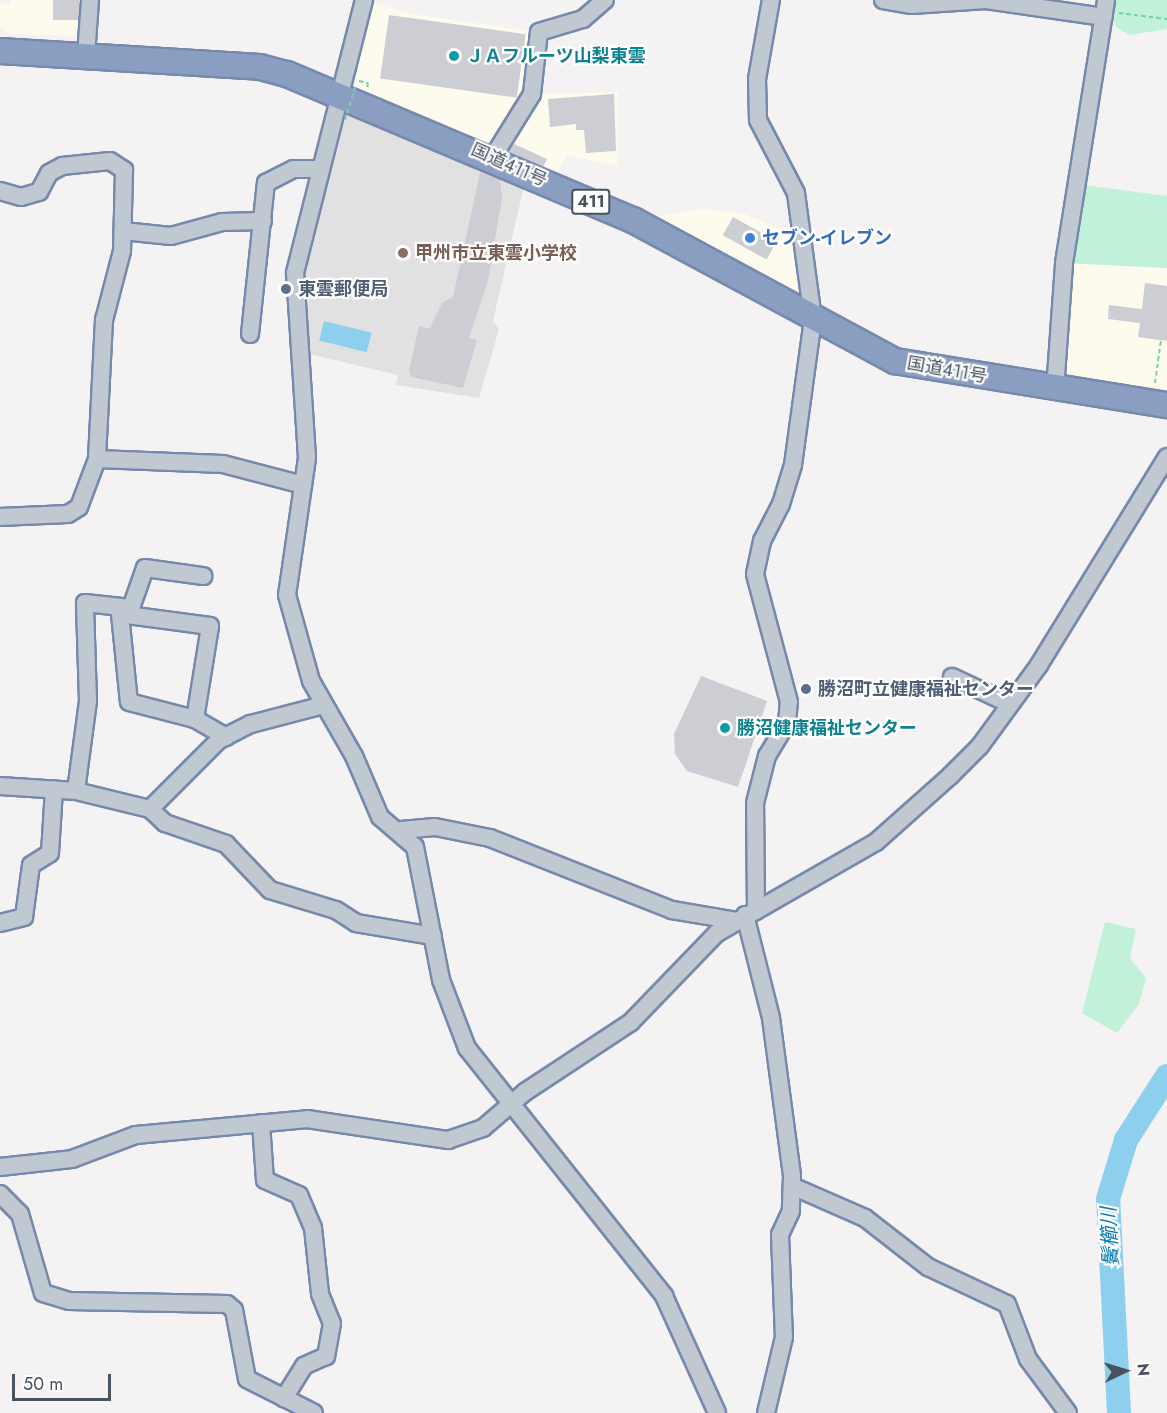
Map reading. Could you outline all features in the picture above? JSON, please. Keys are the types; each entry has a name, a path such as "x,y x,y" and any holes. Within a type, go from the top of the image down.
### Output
{"highway":[{"name":"国道411号","path":"0,51 260,67 347,89 633,220 813,319 895,361 1055,390 1167,405"}],"street":[{"path":"86,56 90,0"},
{"path":"364,0 347,89 318,169 295,272 308,432 303,485 287,595 311,681 354,756 380,817 401,830 415,847 441,980 467,1048 664,1296 717,1413"},
{"path":"493,157 532,94 539,32 583,19 605,0"},
{"path":"766,1413 784,1337 780,1235 791,1211 792,1186 771,1018 746,916 755,803 767,756 787,723 789,702 755,574 762,541 781,504 793,465 813,319 796,194 758,120 757,79 771,0"},
{"path":"883,0 912,5 986,0 1105,10 1064,263 1055,390"},
{"path":"0,191 21,197 39,192 49,173 62,166 118,163 128,179 123,231 104,320 97,459 79,507 68,514 0,517"},
{"path":"250,334 266,183 294,169 318,169"},
{"path":"123,231 171,236 222,222 262,221"},
{"path":"0,1167 72,1159 136,1136 307,1119 448,1140 483,1128 511,1104 631,1022 717,933 876,842 980,746 1010,704 1167,457"},
{"path":"97,459 223,464 303,485"},
{"path":"76,791 88,701 85,603 132,608 145,568 203,576"},
{"path":"195,719 210,627 120,614 129,702 195,719 226,737"},
{"path":"952,677 1010,704"},
{"path":"150,809 226,737 324,705"},
{"path":"0,786 76,791 150,809 165,823 226,844 270,890 336,910 356,923 433,936"},
{"path":"0,923 24,917 31,865 50,853 54,789"},
{"path":"401,830 435,827 490,838 672,910 746,916"},
{"path":"261,1124 265,1180 299,1195 313,1228 320,1294 332,1323 332,1343 326,1356 304,1366 284,1398"},
{"path":"792,1186 865,1218 928,1267 1007,1304 1028,1359 1068,1413"},
{"path":"0,1194 20,1214 43,1293 69,1300 227,1304 234,1310 247,1379 314,1413"}],"path":[{"path":"1105,10 1167,19"},
{"path":"345,120 347,89"},
{"path":"1155,383 1161,340"}],"shaded area":[{"path":"11,0 84,0 81,36 10,34 0,27 0,3 9,5"},
{"path":"364,0 412,14 539,32 533,94 618,92 617,166 567,155 552,184 338,93"},
{"name":"甲州市立東雲小学校","path":"338,93 527,173 493,321 499,329 479,398 396,385 398,375 301,352 295,272"},
{"path":"704,209 745,214 802,238 813,319 633,220"},
{"path":"1064,263 1167,268 1167,404 1055,390"}],"green space":[{"path":"1113,0 1167,0 1167,29 1129,35 1115,26"},
{"path":"1083,185 1167,196 1167,268 1064,263"},
{"path":"1105,922 1136,929 1130,958 1146,978 1139,1004 1117,1033 1082,1013"}],"water":[{"path":"324,321 372,333 367,352 319,340"}],"building":[{"path":"53,0 79,0 79,20 53,20"},
{"name":"ＪＡフルーツ山梨東雲","path":"389,15 526,34 517,98 380,78"},
{"path":"614,94 616,151 586,153 584,130 576,130 576,124 550,127 548,99"},
{"path":"514,144 547,159 543,167 508,152"},
{"path":"480,173 500,179 502,198 488,281 469,338 477,340 463,388 411,377 409,371 419,326 429,329 442,303 453,297"},
{"name":"セブン-イレブン","path":"733,217 777,241 767,260 723,235"},
{"path":"1145,283 1167,286 1167,341 1138,337 1140,323 1108,319 1109,305 1142,309"},
{"name":"勝沼健康福祉センター","path":"701,676 767,701 738,787 687,771 675,754 674,734"}],"waterway":[{"name":"鬢櫛川","path":"1119,1413 1108,1199 1126,1140 1167,1076"}],"place":[{"name":"ＪＡフルーツ山梨東雲","path":"454,56"},
{"name":"セブン-イレブン","path":"750,238"},
{"name":"甲州市立東雲小学校","path":"403,253"},
{"name":"東雲郵便局","path":"286,289"},
{"name":"勝沼町立健康福祉センター","path":"806,689"},
{"name":"勝沼健康福祉センター","path":"725,728"}]}
